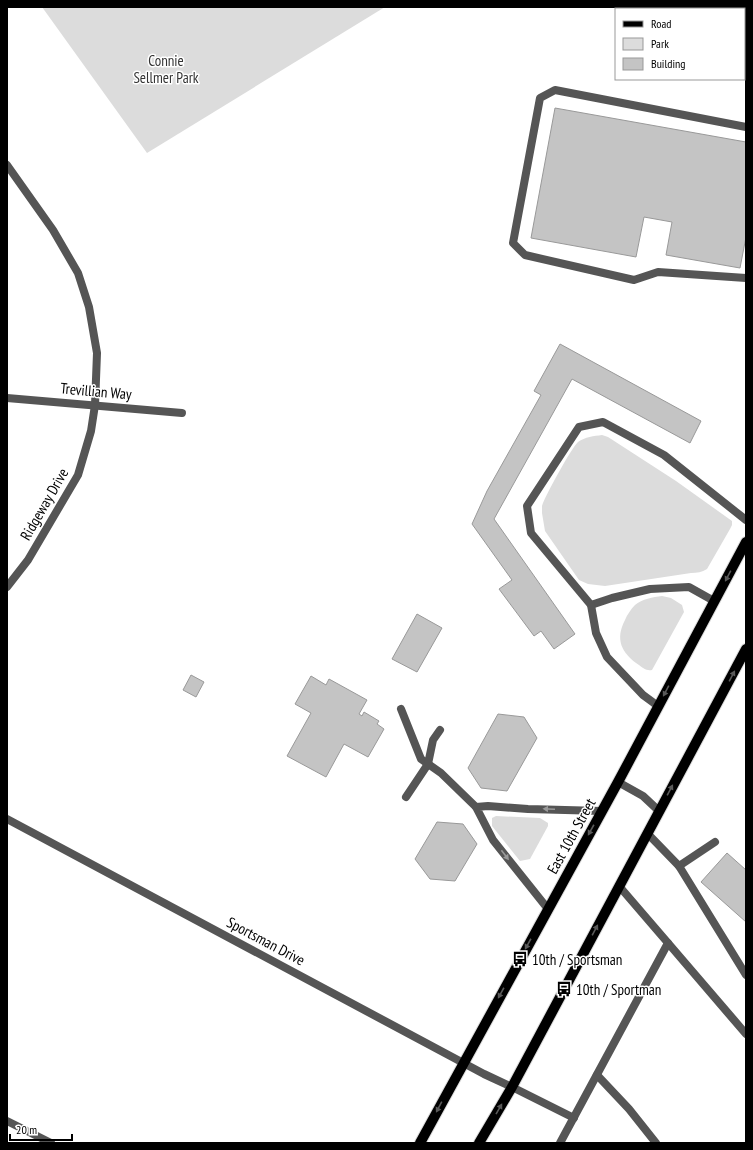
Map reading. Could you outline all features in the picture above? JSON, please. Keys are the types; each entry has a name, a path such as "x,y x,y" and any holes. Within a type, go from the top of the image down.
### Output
{"main road":[{"name":"East 10th Street","path":"420,1143 618,782 746,542"},
{"path":"479,1143 512,1087 618,886 746,650"}],"street":[{"path":"746,128 555,90 540,98 513,243 525,255 634,280 658,272 746,278"},
{"name":"Ridgeway Drive","path":"7,166 53,230 78,273 89,307 97,353 95,405 91,431 78,475 28,560 7,587"},
{"name":"Trevillian Way","path":"7,398 182,413"},
{"path":"658,706 643,695 607,657 596,633 591,605 531,532 527,506 580,426 603,422 664,455 746,520"},
{"path":"591,605 612,598 650,589 689,587 714,601"},
{"path":"401,709 421,759 441,773 476,807 494,840 548,909"},
{"path":"406,797 428,764 433,740 440,730"},
{"path":"618,782 642,796 659,811"},
{"path":"476,807 488,806 528,809 602,811"},
{"name":"Sportsman Drive","path":"7,819 464,1062 574,1118"},
{"path":"647,833 679,866 746,975"},
{"path":"679,866 715,842"},
{"path":"618,886 746,1034"},
{"path":"560,1143 668,943"},
{"path":"597,1075 629,1109 656,1143"},
{"path":"7,1121 51,1143"}],"green space":[{"name":"Connie Sellmer Park","path":"42,7 385,7 147,153"},
{"path":"602,435 608,437 676,481 732,521 730,529 707,569 697,573 605,586 588,584 579,580 545,531 542,506 559,472 578,442 593,436"},
{"path":"662,596 671,598 682,605 684,612 652,670 648,670 628,656 622,645 620,633 627,616 635,605 644,600"},
{"path":"496,816 540,818 548,823 548,826 530,859 520,861 492,826 492,818"}],"building":[{"path":"555,108 746,142 746,237 740,268 666,255 672,222 644,217 636,257 531,238"},
{"path":"560,344 701,421 690,443 572,379 494,519 575,634 554,649 541,631 534,636 499,589 512,580 472,524 487,491 541,395 534,391"},
{"path":"417,614 442,628 417,672 392,659"},
{"path":"191,675 204,682 196,697 183,690"},
{"path":"311,676 326,685 329,679 367,700 359,714 362,716 364,712 379,721 377,724 384,729 368,757 344,744 326,777 287,756 311,713 295,704"},
{"path":"498,714 524,717 537,738 507,791 481,788 468,768"},
{"path":"437,822 463,824 477,844 455,881 430,879 415,859"},
{"path":"727,853 746,870 746,922 701,882"}],"place":[{"name":"10th / Sportsman","path":"520,959"},
{"name":"10th / Sportman","path":"564,989"}]}
